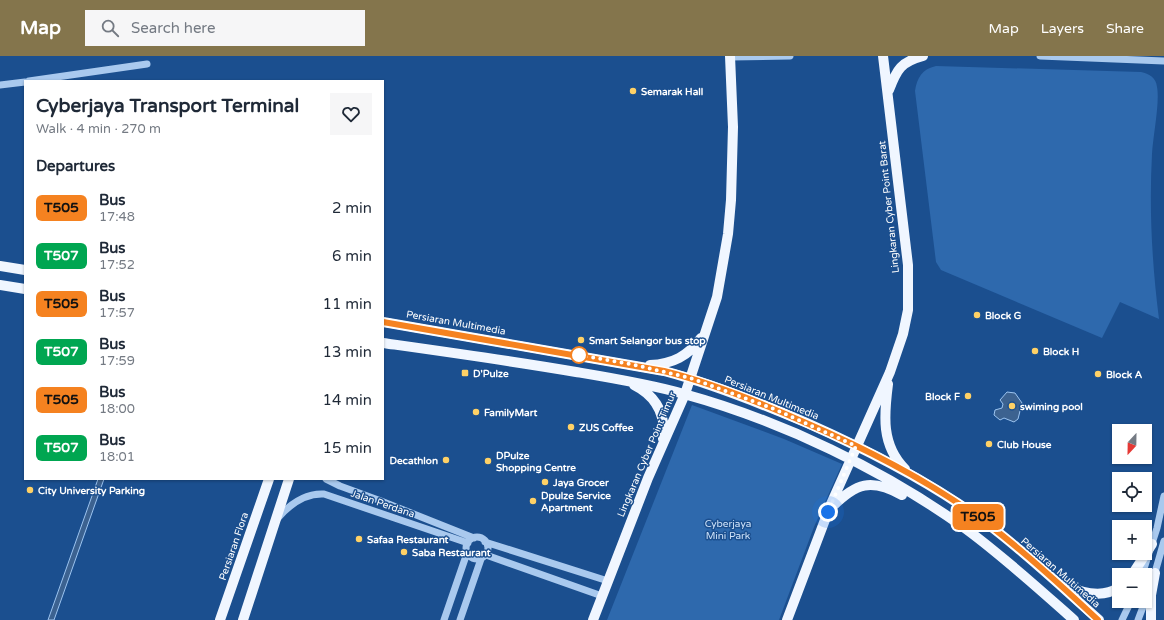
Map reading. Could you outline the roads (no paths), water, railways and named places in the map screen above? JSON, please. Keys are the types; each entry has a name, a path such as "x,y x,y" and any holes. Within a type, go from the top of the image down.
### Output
{"main road":[{"name":"Lingkaran Cyber Point Timur","path":"593,620 648,478 685,394 717,297 728,234 731,200 733,127 730,56"},
{"name":"Lingkaran Cyber Point Barat","path":"787,620 828,512 890,372 903,334 908,310 908,265 883,56"},
{"path":"888,92 900,67 911,59 923,56"},
{"path":"0,266 24,270"},
{"path":"0,285 24,289"},
{"name":"Persiaran Multimedia","path":"384,322 635,365 690,378 774,409 856,446 908,472 946,495 989,525 1054,580 1098,620"},
{"path":"635,365 660,364 683,357 690,352 707,328"},
{"path":"384,343 626,380 685,394 756,418 850,460 919,498 967,530 994,551 1074,620"},
{"path":"384,350 426,349"},
{"path":"890,372 884,414 885,425 893,451 902,466 908,472"},
{"path":"626,380 653,398 661,411 664,428 661,451"},
{"name":"Persiaran Flora","path":"220,620 269,480"},
{"path":"243,620 289,480"},
{"path":"828,512 855,487 871,484 880,486 922,506 994,551"},
{"path":"1151,620 1151,595 1155,573"},
{"path":"1054,580 1086,593 1107,593 1112,590"},
{"path":"1042,592 1067,620"}],"street":[{"path":"730,56 790,56"},
{"path":"1040,56 1164,61"},
{"path":"1150,61 1164,67"},
{"path":"36,80 146,64"},
{"path":"0,85 24,82"},
{"name":"Jalan Perdana","path":"328,480 474,538 479,538 486,542 608,581"},
{"name":"Jalan Perdana","path":"276,520 287,508 296,502 311,495 324,494 468,543"},
{"path":"1152,544 1164,496"},
{"path":"444,620 467,553 468,543 474,538"},
{"path":"1138,620 1155,573 1164,541"},
{"path":"460,620 483,557 488,548 486,542"},
{"path":"467,553 472,558 483,557 602,596"},
{"path":"1122,620 1128,608"}],"place":[{"name":"Semarak Hall","path":"633,91"},
{"name":"Block G","path":"977,315"},
{"name":"Smart Selangor bus stop","path":"581,340"},
{"name":"Block H","path":"1035,351"},
{"name":"D'Pulze","path":"465,373"},
{"name":"Block A","path":"1098,374"},
{"name":"Block F","path":"968,396"},
{"name":"swiming pool","path":"1012,406"},
{"name":"FamilyMart","path":"476,412"},
{"name":"ZUS Coffee","path":"571,427"},
{"name":"Club House","path":"989,444"},
{"name":"Decathlon","path":"446,460"},
{"name":"DPulze Shopping Centre","path":"488,461"},
{"name":"Jaya Grocer","path":"545,482"},
{"name":"City University Parking","path":"30,490"},
{"name":"Dpulze Service Apartment","path":"533,501"},
{"name":"Safaa Restaurant","path":"359,539"},
{"name":"Saba Restaurant","path":"404,552"}],"park label":[{"name":"Cyberjaya Mini Park","path":"728,528"}]}
